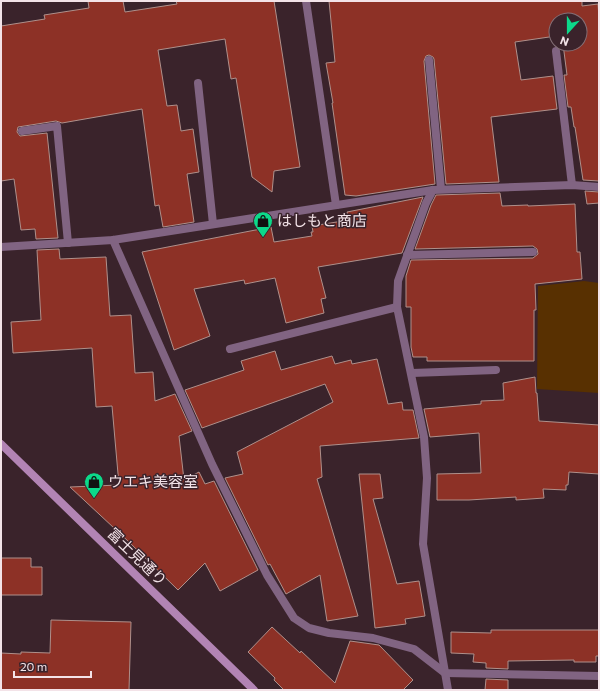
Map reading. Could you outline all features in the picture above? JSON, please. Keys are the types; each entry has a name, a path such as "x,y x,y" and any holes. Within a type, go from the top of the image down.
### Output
{"street":[{"path":"306,1 336,205"},
{"path":"556,52 572,185"},
{"path":"429,60 437,189 426,203 398,281 397,307 412,373 415,397 424,437 427,478 423,544 448,690"},
{"path":"198,83 213,224"},
{"path":"22,131 56,126 68,243"},
{"path":"1,247 113,240 437,189 572,185 599,188"},
{"path":"113,240 212,464 267,575 294,618 309,628 329,633 373,638 414,649 445,673 599,676"},
{"path":"407,255 533,252"},
{"path":"230,349 397,307"},
{"path":"412,373 496,370"},
{"name":"富士見通り","path":"1,444 254,690"}],"shaded area":[{"path":"584,281 599,283 599,393 537,389 538,286"}],"building":[{"path":"88,1 123,1 125,12 177,4 176,1 274,1 300,167 274,171 272,192 252,177 236,78 231,79 225,39 158,50 167,106 177,105 181,131 193,129 199,172 187,174 194,222 163,227 159,205 155,206 142,109 62,123 56,121 18,127 17,132 20,136 47,133 58,238 36,239 35,229 21,230 14,179 1,181 1,26 45,19 44,15 89,8"},
{"path":"329,1 582,1 582,6 598,4 599,181 583,180 571,107 568,107 564,75 567,75 564,52 588,52 588,12 548,12 548,37 515,42 521,80 553,76 557,109 491,117 499,182 446,184 434,59 429,55 426,56 424,61 435,184 356,196 345,195 333,103 326,63 335,62"},
{"path":"585,191 599,192 599,203 587,204"},
{"path":"500,193 502,206 575,204 577,252 580,252 582,279 535,284 536,310 534,310 534,361 427,361 427,357 413,357 411,347 411,307 406,307 406,276 411,260 533,258 538,254 537,249 533,246 415,249 436,195"},
{"path":"423,197 402,253 318,267 326,298 321,299 324,313 286,323 275,278 245,284 244,280 194,289 210,336 174,350 142,252 271,227 274,242 312,236 312,226 349,220 347,212"},
{"path":"59,249 60,259 106,257 110,316 131,315 135,373 153,372 155,401 175,394 192,431 179,436 184,480 199,472 205,484 214,481 258,570 220,591 205,563 178,590 70,487 119,485 112,406 96,407 92,348 13,353 11,322 41,320 37,250"},
{"path":"275,351 281,370 332,356 335,364 351,360 352,364 377,359 388,404 402,402 403,410 413,410 419,438 320,446 322,477 317,479 358,616 327,621 320,575 286,594 270,564 268,565 225,478 243,474 237,452 333,402 325,384 202,428 185,390 244,370 241,361"},
{"path":"535,377 539,421 599,425 599,474 569,472 566,490 543,489 544,498 516,500 516,497 469,500 437,500 437,474 481,473 479,433 430,437 424,409 481,404 481,401 504,400 503,383"},
{"path":"359,474 380,474 383,498 373,499 397,584 419,581 425,616 405,619 406,624 375,628"},
{"path":"1,558 31,558 31,567 42,567 42,595 1,595"},
{"path":"51,620 131,622 129,690 1,690 1,653 50,653"},
{"path":"272,627 300,653 301,651 335,683 350,641 379,645 413,680 403,690 284,690 274,680 275,678 248,652"},
{"path":"491,630 599,630 599,656 596,656 596,662 574,662 574,660 508,661 508,669 486,668 486,663 473,662 474,654 451,653 451,632 491,633"},
{"path":"486,679 508,680 508,690 485,690"}],"place":[{"name":"はしもと商店","path":"263,238"},
{"name":"ウエキ美容室","path":"94,499"}]}
